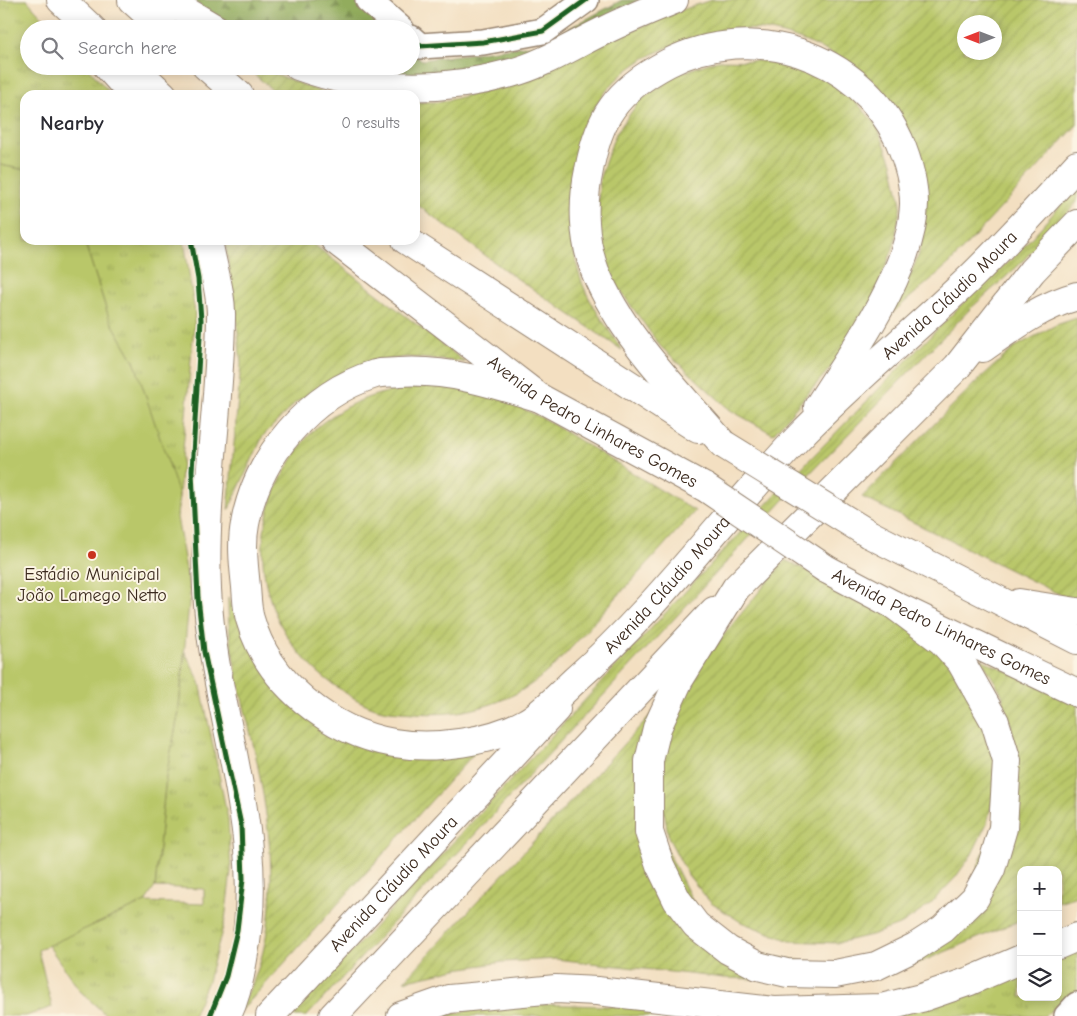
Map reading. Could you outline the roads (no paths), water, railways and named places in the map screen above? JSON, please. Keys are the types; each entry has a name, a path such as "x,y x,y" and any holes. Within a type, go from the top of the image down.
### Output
{"main road":[{"path":"48,0 66,20"},
{"path":"61,0 82,20"},
{"path":"132,0 154,20"},
{"path":"167,0 201,20"},
{"path":"328,75 358,84 398,88 450,85 512,73 556,54 618,23 674,0"},
{"path":"723,444 646,354 616,310 594,270 586,231 585,190 594,144 612,108 645,75 682,56 718,45 760,45 800,52 831,65 867,94 889,120 907,158 914,204 906,249 870,323 798,438"},
{"path":"115,75 129,90"},
{"path":"142,75 158,90"},
{"path":"216,75 233,90"},
{"name":"Avenida Cláudio Moura","path":"270,1016 615,645 798,438 968,280 1022,226 1077,165"},
{"path":"333,1016 736,588 957,366 1032,271 1077,224"},
{"path":"209,245 222,316 210,476 207,588 211,639 248,829 250,878 249,931 240,974 227,1016"},
{"name":"Avenida Pedro Linhares Gomes","path":"341,245 540,398 706,488 826,569 894,605 1077,693"},
{"path":"414,245 723,444 868,534 1077,640"},
{"path":"957,366 1022,320 1053,302 1077,296"},
{"path":"540,398 484,380 428,370 378,373 339,390 302,415 277,448 257,485 245,524 244,566 249,618 267,660 292,690 331,721 377,740 410,746 447,745 495,735 528,722 615,645"},
{"path":"736,588 679,680 657,728 650,761 649,832 660,865 677,900 696,925 728,950 758,966 787,973 835,974 876,966 915,947 943,929 975,898 991,869 1003,828 1007,761 995,722 962,662 942,641 894,605"},
{"path":"992,598 1077,612"},
{"path":"1062,943 1077,937"},
{"path":"401,1016 448,999 556,989 597,991 774,1012 881,1008 921,998 970,982 1017,961"}],"street":[{"path":"368,0 391,20"},
{"path":"420,46 483,42 543,31 586,0"},
{"path":"1067,1016 1077,1005"}],"place":[{"name":"Estádio Municipal João Lamego Netto","path":"92,555"}]}
